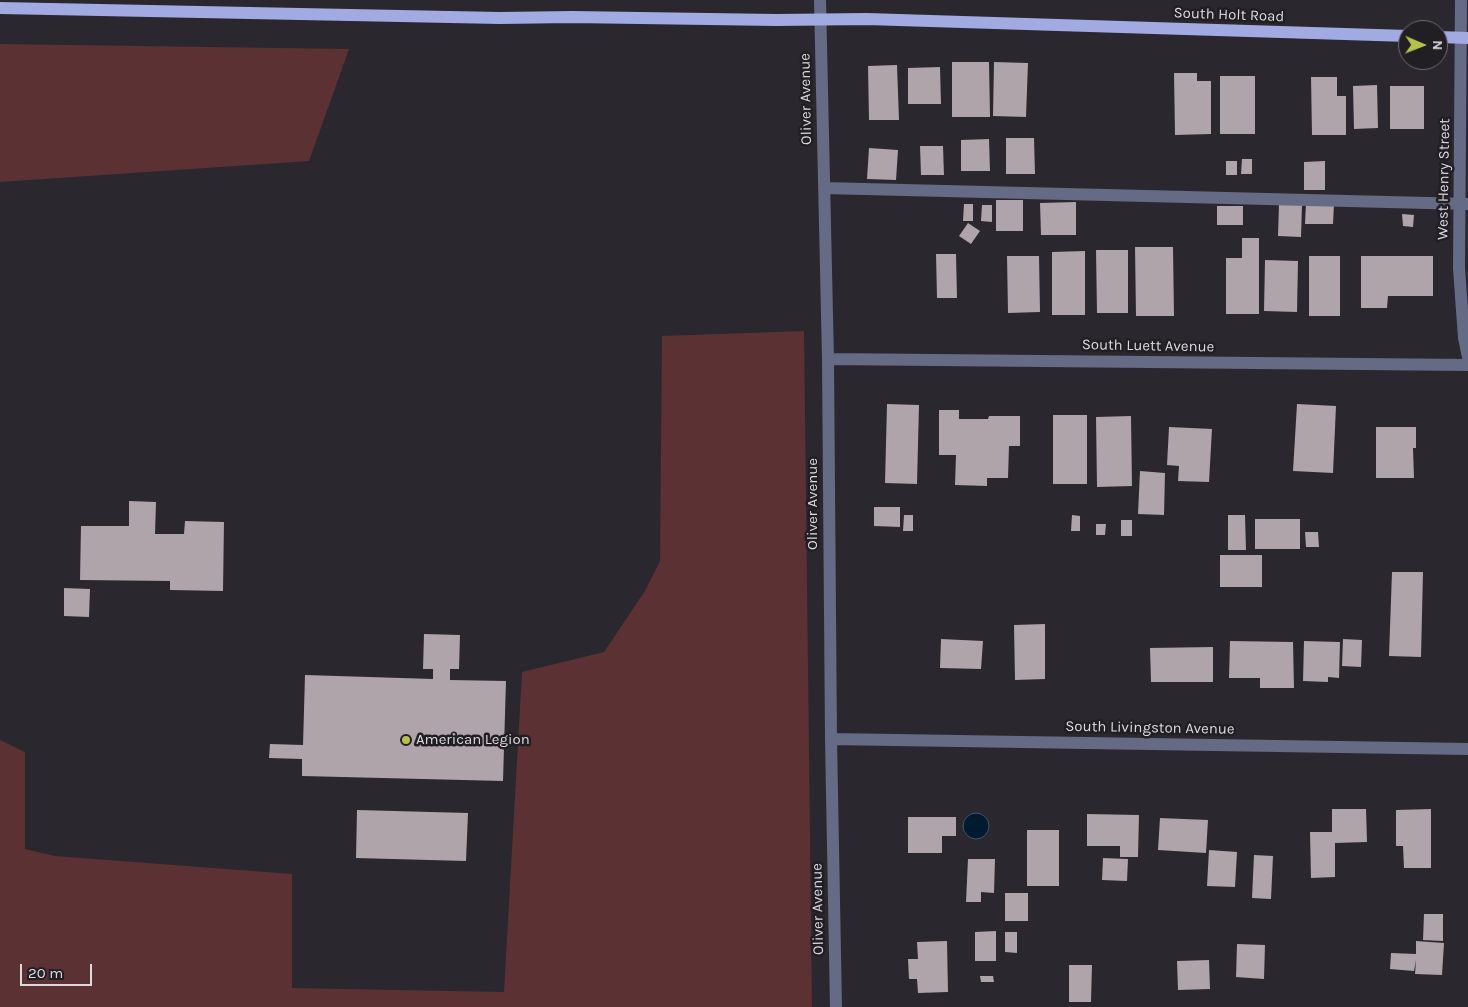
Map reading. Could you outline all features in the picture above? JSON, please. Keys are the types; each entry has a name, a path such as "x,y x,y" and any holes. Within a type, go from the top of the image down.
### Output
{"main road":[{"name":"South Holt Road","path":"0,8 500,18 867,19 1398,36"},
{"path":"1448,37 1465,38"}],"street":[{"name":"Oliver Avenue","path":"820,0 828,359 831,739 836,1007"},
{"name":"West Henry Street","path":"1461,0 1465,38 1464,204 1459,268 1464,338 1468,357"},
{"path":"824,188 1464,204"},
{"name":"South Luett Avenue","path":"828,359 1468,365"},
{"name":"South Livingston Avenue","path":"831,739 1468,749"}],"shaded area":[{"path":"0,44 349,49 309,161 0,182"},
{"path":"804,331 812,1007 0,1007 0,740 25,752 25,849 55,856 292,874 292,988 504,992 522,672 604,652 645,591 660,561 662,336"}],"water":[{"path":"976,813 986,816 989,826 986,836 976,839 966,836 963,826 966,816"}],"building":[{"path":"952,62 989,62 990,117 952,117"},
{"path":"994,62 1028,63 1026,117 993,116"},
{"path":"897,65 899,120 869,120 868,66"},
{"path":"940,67 941,104 908,104 908,68"},
{"path":"1174,73 1197,73 1197,81 1211,81 1211,134 1175,135"},
{"path":"1220,76 1255,76 1255,134 1220,134"},
{"path":"1311,77 1337,77 1337,96 1346,96 1346,135 1312,135"},
{"path":"1377,85 1378,128 1354,129 1353,86"},
{"path":"1390,86 1424,86 1424,129 1390,129"},
{"path":"1006,138 1034,138 1035,174 1006,174"},
{"path":"989,139 990,171 961,171 961,140"},
{"path":"920,146 943,146 944,175 921,175"},
{"path":"869,148 898,150 896,180 867,179"},
{"path":"1242,159 1252,159 1252,174 1241,174"},
{"path":"1226,161 1237,161 1237,175 1226,175"},
{"path":"1325,161 1325,190 1304,190 1304,162"},
{"path":"996,200 1023,200 1023,231 996,231"},
{"path":"1076,202 1076,235 1041,235 1040,203"},
{"path":"1306,203 1334,204 1333,224 1305,224"},
{"path":"964,204 973,204 973,221 963,221"},
{"path":"1279,204 1302,205 1301,237 1278,236"},
{"path":"982,205 992,205 992,222 981,221"},
{"path":"1217,206 1243,206 1243,225 1217,225"},
{"path":"1402,214 1414,215 1413,227 1403,226"},
{"path":"968,223 980,231 971,244 959,236"},
{"path":"1242,238 1259,238 1259,314 1226,314 1226,258 1242,258"},
{"path":"1135,247 1173,247 1174,316 1136,316"},
{"path":"1096,250 1128,250 1128,313 1097,313"},
{"path":"1085,251 1085,315 1052,315 1052,252"},
{"path":"936,254 956,254 957,298 937,298"},
{"path":"1007,256 1039,256 1040,312 1008,313"},
{"path":"1309,256 1340,256 1340,316 1309,316"},
{"path":"1361,256 1433,256 1433,296 1388,296 1387,308 1361,308"},
{"path":"1265,260 1298,261 1297,312 1264,311"},
{"path":"887,404 919,405 917,484 885,483"},
{"path":"1297,404 1336,406 1333,473 1293,471"},
{"path":"939,410 959,410 959,419 988,419 989,416 1020,416 1020,446 1009,446 1008,478 987,478 987,486 955,485 956,455 939,455"},
{"path":"1053,415 1087,415 1087,484 1053,484"},
{"path":"1131,416 1132,486 1097,487 1096,417"},
{"path":"1169,427 1212,429 1209,482 1178,481 1179,466 1167,465"},
{"path":"1376,427 1416,427 1416,448 1413,448 1414,478 1376,478"},
{"path":"1140,471 1165,473 1164,515 1138,514"},
{"path":"129,501 156,502 155,534 184,534 185,521 224,522 223,591 170,590 170,581 80,580 81,526 129,526"},
{"path":"874,507 900,507 900,527 874,526"},
{"path":"904,515 913,515 913,531 903,531"},
{"path":"1072,515 1080,516 1080,531 1071,531"},
{"path":"1228,515 1245,515 1246,550 1228,550"},
{"path":"1255,519 1300,519 1300,549 1255,549"},
{"path":"1121,520 1132,520 1132,536 1121,536"},
{"path":"1096,524 1106,524 1105,535 1096,535"},
{"path":"1305,532 1318,532 1319,547 1306,547"},
{"path":"1220,555 1262,555 1262,587 1220,587"},
{"path":"1392,572 1423,572 1421,657 1389,656"},
{"path":"64,588 90,589 89,617 64,616"},
{"path":"1045,624 1045,679 1015,680 1014,625"},
{"path":"424,634 460,635 459,669 450,669 450,680 506,681 503,781 302,776 302,759 269,758 270,744 303,745 305,675 433,679 433,669 423,669"},
{"path":"941,639 983,641 981,669 940,668"},
{"path":"1343,639 1362,640 1361,667 1342,666"},
{"path":"1230,641 1293,642 1294,688 1260,688 1260,678 1229,678"},
{"path":"1304,641 1340,642 1339,678 1328,677 1328,682 1303,681"},
{"path":"1213,647 1213,682 1151,682 1150,648"},
{"path":"1332,809 1366,809 1367,842 1335,843 1335,877 1311,878 1310,832 1332,832"},
{"path":"1431,809 1431,868 1404,868 1403,846 1396,846 1396,810"},
{"path":"357,810 468,813 466,861 356,858"},
{"path":"1087,814 1139,815 1138,857 1120,857 1120,846 1087,846"},
{"path":"908,817 956,817 956,836 942,836 942,853 908,853"},
{"path":"1160,818 1208,820 1206,853 1158,850"},
{"path":"1027,830 1059,830 1059,886 1027,886"},
{"path":"1209,850 1237,852 1235,887 1207,886"},
{"path":"1254,855 1273,856 1271,899 1252,898"},
{"path":"1103,858 1128,859 1127,881 1102,880"},
{"path":"968,859 995,859 994,893 981,892 981,902 966,902"},
{"path":"1005,893 1028,893 1028,921 1005,921"},
{"path":"1424,914 1443,914 1443,941 1423,940"},
{"path":"996,931 996,961 975,961 975,932"},
{"path":"1005,932 1017,932 1017,953 1005,952"},
{"path":"947,941 948,992 918,993 917,979 909,979 908,959 918,959 917,942"},
{"path":"1416,941 1444,943 1442,975 1415,974 1416,960 1414,971 1390,969 1391,953 1416,954"},
{"path":"1237,944 1265,945 1264,979 1236,977"},
{"path":"1209,960 1210,989 1178,990 1177,961"},
{"path":"1069,965 1092,965 1091,1002 1069,1002"},
{"path":"980,976 993,976 994,982 981,982"}],"place":[{"name":"American Legion","path":"406,740"}]}
